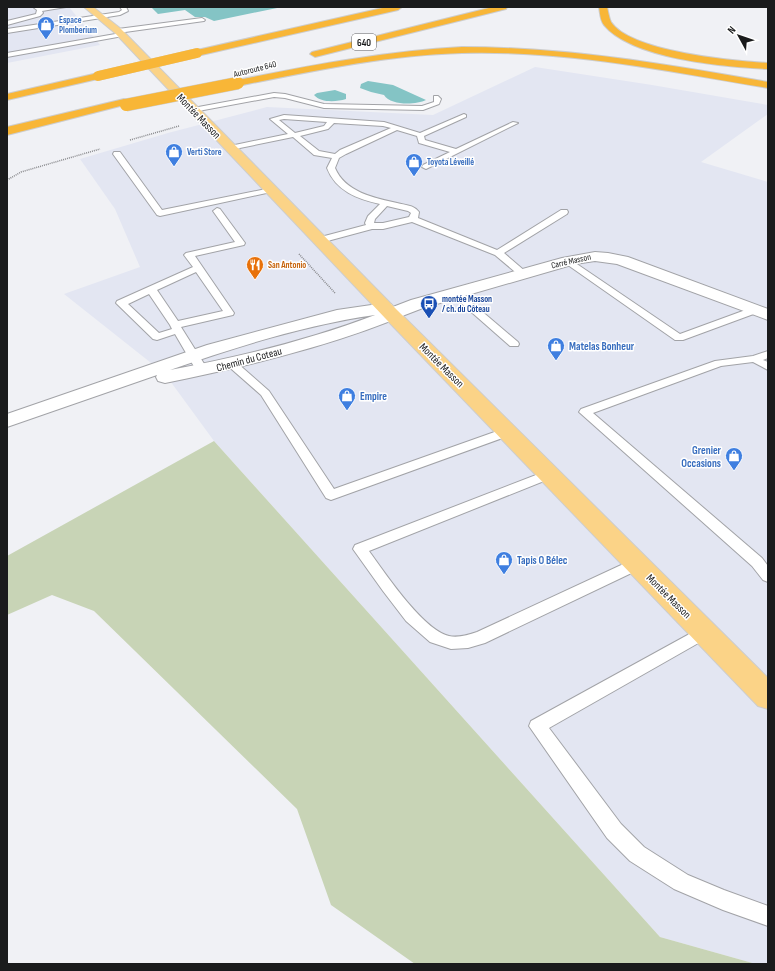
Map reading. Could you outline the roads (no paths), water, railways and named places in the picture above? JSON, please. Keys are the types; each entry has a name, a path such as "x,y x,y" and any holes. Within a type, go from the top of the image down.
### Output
{"highway":[{"path":"384,10 394,7"},
{"name":"640","path":"7,96 398,7"},
{"name":"640","path":"302,57 503,7"},
{"path":"603,7 603,18 608,26 619,34 642,45 697,59 740,65 768,66"},
{"path":"7,131 239,78 379,57 429,52 480,50 591,56 768,85"},
{"name":"Autoroute 640","path":"125,103 225,76 239,78"}],"main road":[{"name":"Montée Masson","path":"90,7 105,15 120,33 274,194 768,697"}],"street":[{"name":"Carré Masson","path":"388,311 590,256 611,257 761,312"},
{"name":"Chemin du Coteau","path":"198,363 213,349 337,315 388,311"},
{"name":"Chemin du Coteau","path":"7,421 55,403 102,388 198,363 232,364 350,331 388,311"}],"lane":[{"path":"7,23 38,15 40,13 38,9 63,7"},
{"path":"7,32 124,12 125,10 123,7"},
{"path":"7,55 120,33 202,20"},
{"path":"193,110 274,95 285,96 324,106 423,108 437,103 438,99 436,97"},
{"path":"336,157 318,152 273,119 284,117 384,124 420,135 464,116"},
{"path":"230,148 326,128 332,120"},
{"path":"426,167 515,124"},
{"path":"397,128 356,145 336,157 331,168 335,179 361,195 386,204 411,209 415,212 413,219"},
{"path":"420,135 422,141 457,152"},
{"path":"117,154 160,214 218,207 274,194"},
{"path":"238,206 274,194"},
{"path":"372,226 369,223 371,218 386,204"},
{"path":"198,268 121,303 157,337 177,328 229,312 198,268 189,256 241,243 218,207"},
{"path":"498,253 564,212"},
{"path":"320,240 372,226 382,226 413,219 498,253 523,274"},
{"path":"568,261 678,338 761,312"},
{"path":"151,290 177,328 198,363"},
{"path":"455,293 514,344"},
{"path":"768,354 756,359 719,363 585,412 757,562 768,576"},
{"path":"756,359 768,367"},
{"path":"232,364 264,393 331,495 507,432"},
{"path":"549,474 360,549 413,619 430,634 446,642 460,643 480,638 637,564"},
{"path":"704,632 537,726 614,831 637,854 681,882 723,900 768,916"}],"water":[{"path":"151,7 282,7 214,21 205,17 195,17 185,10 158,14"},
{"path":"368,81 393,85 426,100 410,104 398,103 387,99 384,95 360,88 361,84"},
{"path":"335,90 346,94 346,99 338,101 325,101 314,95 317,93"}],"place":[{"name":"Espace Plomberium","path":"46,40"},
{"name":"Verti Store","path":"174,167"},
{"name":"Toyota Léveillé","path":"414,177"},
{"name":"San Antonio","path":"255,280"},
{"name":"montée Masson / ch. du Côteau","path":"429,319"},
{"name":"Matelas Bonheur","path":"556,361"},
{"name":"Empire","path":"347,411"},
{"name":"Grenier Occasions","path":"734,471"},
{"name":"Tapis O Bélec","path":"504,575"}]}
